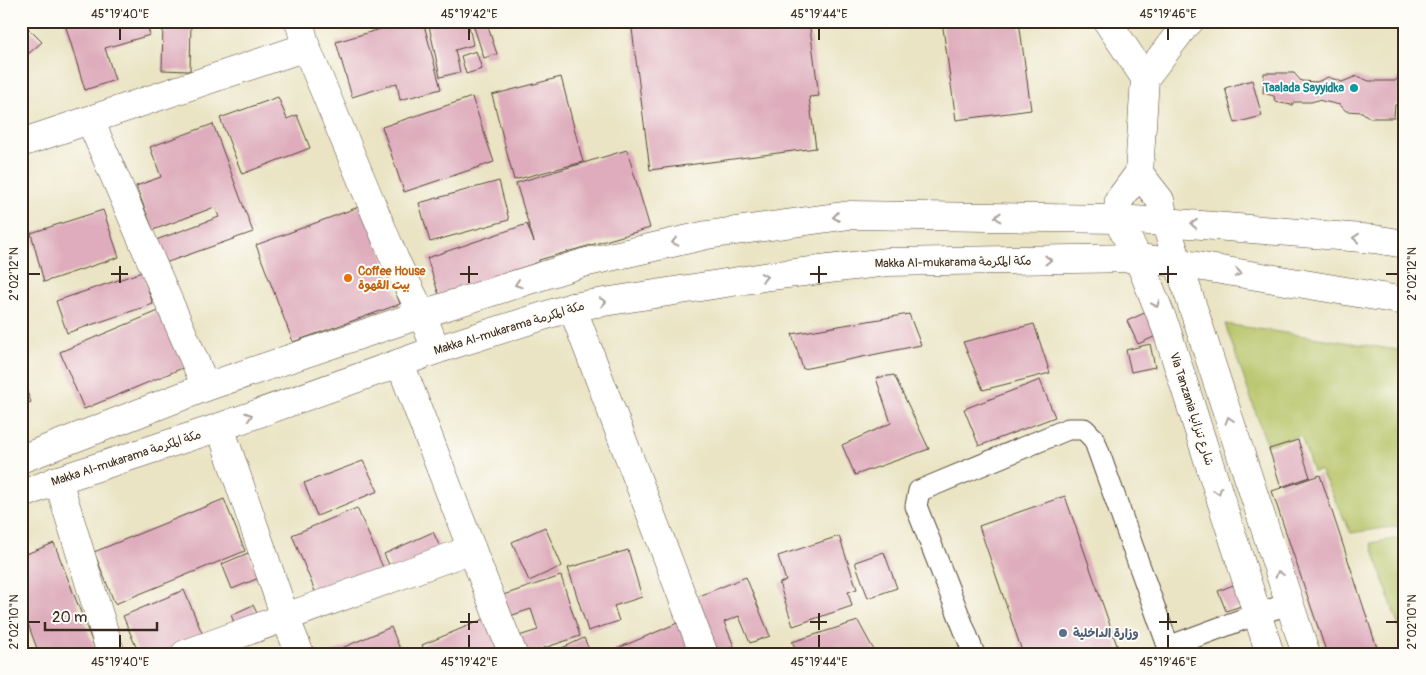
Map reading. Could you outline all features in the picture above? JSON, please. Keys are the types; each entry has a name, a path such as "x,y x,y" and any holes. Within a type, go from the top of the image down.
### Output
{"main road":[{"path":"299,21 306,47 395,260 422,314 436,350"},
{"path":"1107,21 1145,78"},
{"path":"1117,219 1120,200 1139,173 1145,78 1184,26 1190,21"},
{"path":"21,143 306,47"},
{"path":"90,120 206,387"},
{"path":"1139,173 1160,200 1165,222 1306,654"},
{"path":"21,458 206,387 422,314 584,263 707,235 850,215 1117,219 1374,239 1405,244"},
{"name":"Via Tanzania شارع تنزانيا","path":"1117,219 1138,258 1166,328 1270,654"},
{"name":"Makka Al-mukarama مكة المكرمة","path":"21,494 220,427 436,350 572,307 770,276 887,262 1138,258 1405,302"},
{"path":"572,307 704,654"},
{"path":"400,363 513,654"},
{"path":"220,427 285,617 300,654"},
{"path":"58,480 111,654"},
{"path":"185,654 472,549"}],"lane":[{"path":"974,654 916,506 919,491 1068,428 1084,428 1094,439 1169,650 1257,614 1289,604"}],"green space":[{"path":"1225,324 1405,351 1405,525 1351,533 1320,470 1313,472 1301,436 1267,445"},
{"path":"1405,537 1405,646 1371,543"}],"building":[{"path":"21,21 42,42 21,60"},
{"path":"64,21 146,21 150,35 105,48 115,80 85,90"},
{"path":"408,21 423,21 441,89 400,100 397,83 352,97 336,42"},
{"path":"428,21 468,21 473,45 455,50 460,72 440,77"},
{"path":"472,21 486,21 497,54 484,58"},
{"path":"631,21 809,21 819,96 809,97 816,148 650,170"},
{"path":"942,21 1019,21 1031,110 956,120"},
{"path":"163,22 191,23 190,71 162,70"},
{"path":"476,51 482,69 466,74 461,56"},
{"path":"1405,71 1405,100 1395,105 1394,118 1370,118 1362,112 1346,111 1340,105 1318,100 1294,102 1292,105 1275,102 1274,96 1263,93 1264,73 1294,73 1301,81 1317,82 1328,77 1342,82 1357,76 1369,81 1395,81"},
{"path":"561,77 583,162 514,180 492,95"},
{"path":"1252,80 1262,116 1235,123 1225,88"},
{"path":"278,97 287,119 297,115 310,148 242,174 220,118"},
{"path":"472,97 494,162 404,192 382,127"},
{"path":"213,124 253,232 165,263 156,240 219,217 215,207 153,230 136,186 161,177 150,147"},
{"path":"627,150 650,228 539,260 539,262 439,295 427,258 527,224 534,242 516,183"},
{"path":"499,181 509,220 430,242 419,203"},
{"path":"364,205 400,304 293,342 256,245"},
{"path":"103,210 119,257 44,282 31,233"},
{"path":"142,272 153,304 67,333 56,301"},
{"path":"1153,309 1163,333 1138,344 1127,321"},
{"path":"161,310 185,367 84,409 60,352"},
{"path":"909,314 921,345 803,369 792,334"},
{"path":"1034,324 1050,373 983,390 963,342"},
{"path":"1150,344 1155,367 1131,372 1126,350"},
{"path":"894,375 929,449 855,475 842,445 891,423 876,378"},
{"path":"21,377 31,402 21,406"},
{"path":"1040,380 1055,417 979,446 964,409"},
{"path":"1298,440 1310,477 1281,487 1269,449"},
{"path":"363,461 378,491 317,516 304,483"},
{"path":"1320,475 1379,654 1327,654 1272,491"},
{"path":"1065,496 1120,654 1023,654 979,526"},
{"path":"224,499 245,551 115,604 94,552"},
{"path":"357,508 385,572 319,601 292,535"},
{"path":"545,527 562,566 529,581 512,542"},
{"path":"433,532 441,549 392,571 384,554"},
{"path":"839,536 857,589 848,592 852,606 793,626 779,583 786,581 778,556"},
{"path":"54,543 97,654 39,654 28,624 21,627 21,556"},
{"path":"628,550 642,597 614,606 619,621 588,631 568,568"},
{"path":"884,552 897,588 868,598 855,562"},
{"path":"248,553 259,578 232,589 222,564"},
{"path":"561,576 580,636 526,654 519,636 538,630 531,609 507,617 500,596"},
{"path":"746,577 770,636 750,643 739,616 724,622 734,646 714,654 692,599"},
{"path":"1236,584 1244,605 1226,611 1218,591"},
{"path":"184,590 205,640 171,654 139,654 123,616"},
{"path":"253,605 260,619 237,630 231,615"},
{"path":"489,617 504,654 426,654 422,645"},
{"path":"858,621 876,654 799,654 792,642"},
{"path":"680,622 693,654 609,654 609,652"},
{"path":"391,627 402,654 328,654"},
{"path":"584,638 591,654 549,654"}],"place":[{"name":"Taalada Sayyidka","path":"1354,88"},
{"name":"Coffee House بيت القهوة","path":"348,278"},
{"name":"وزارة الداخلية","path":"1063,633"}]}
